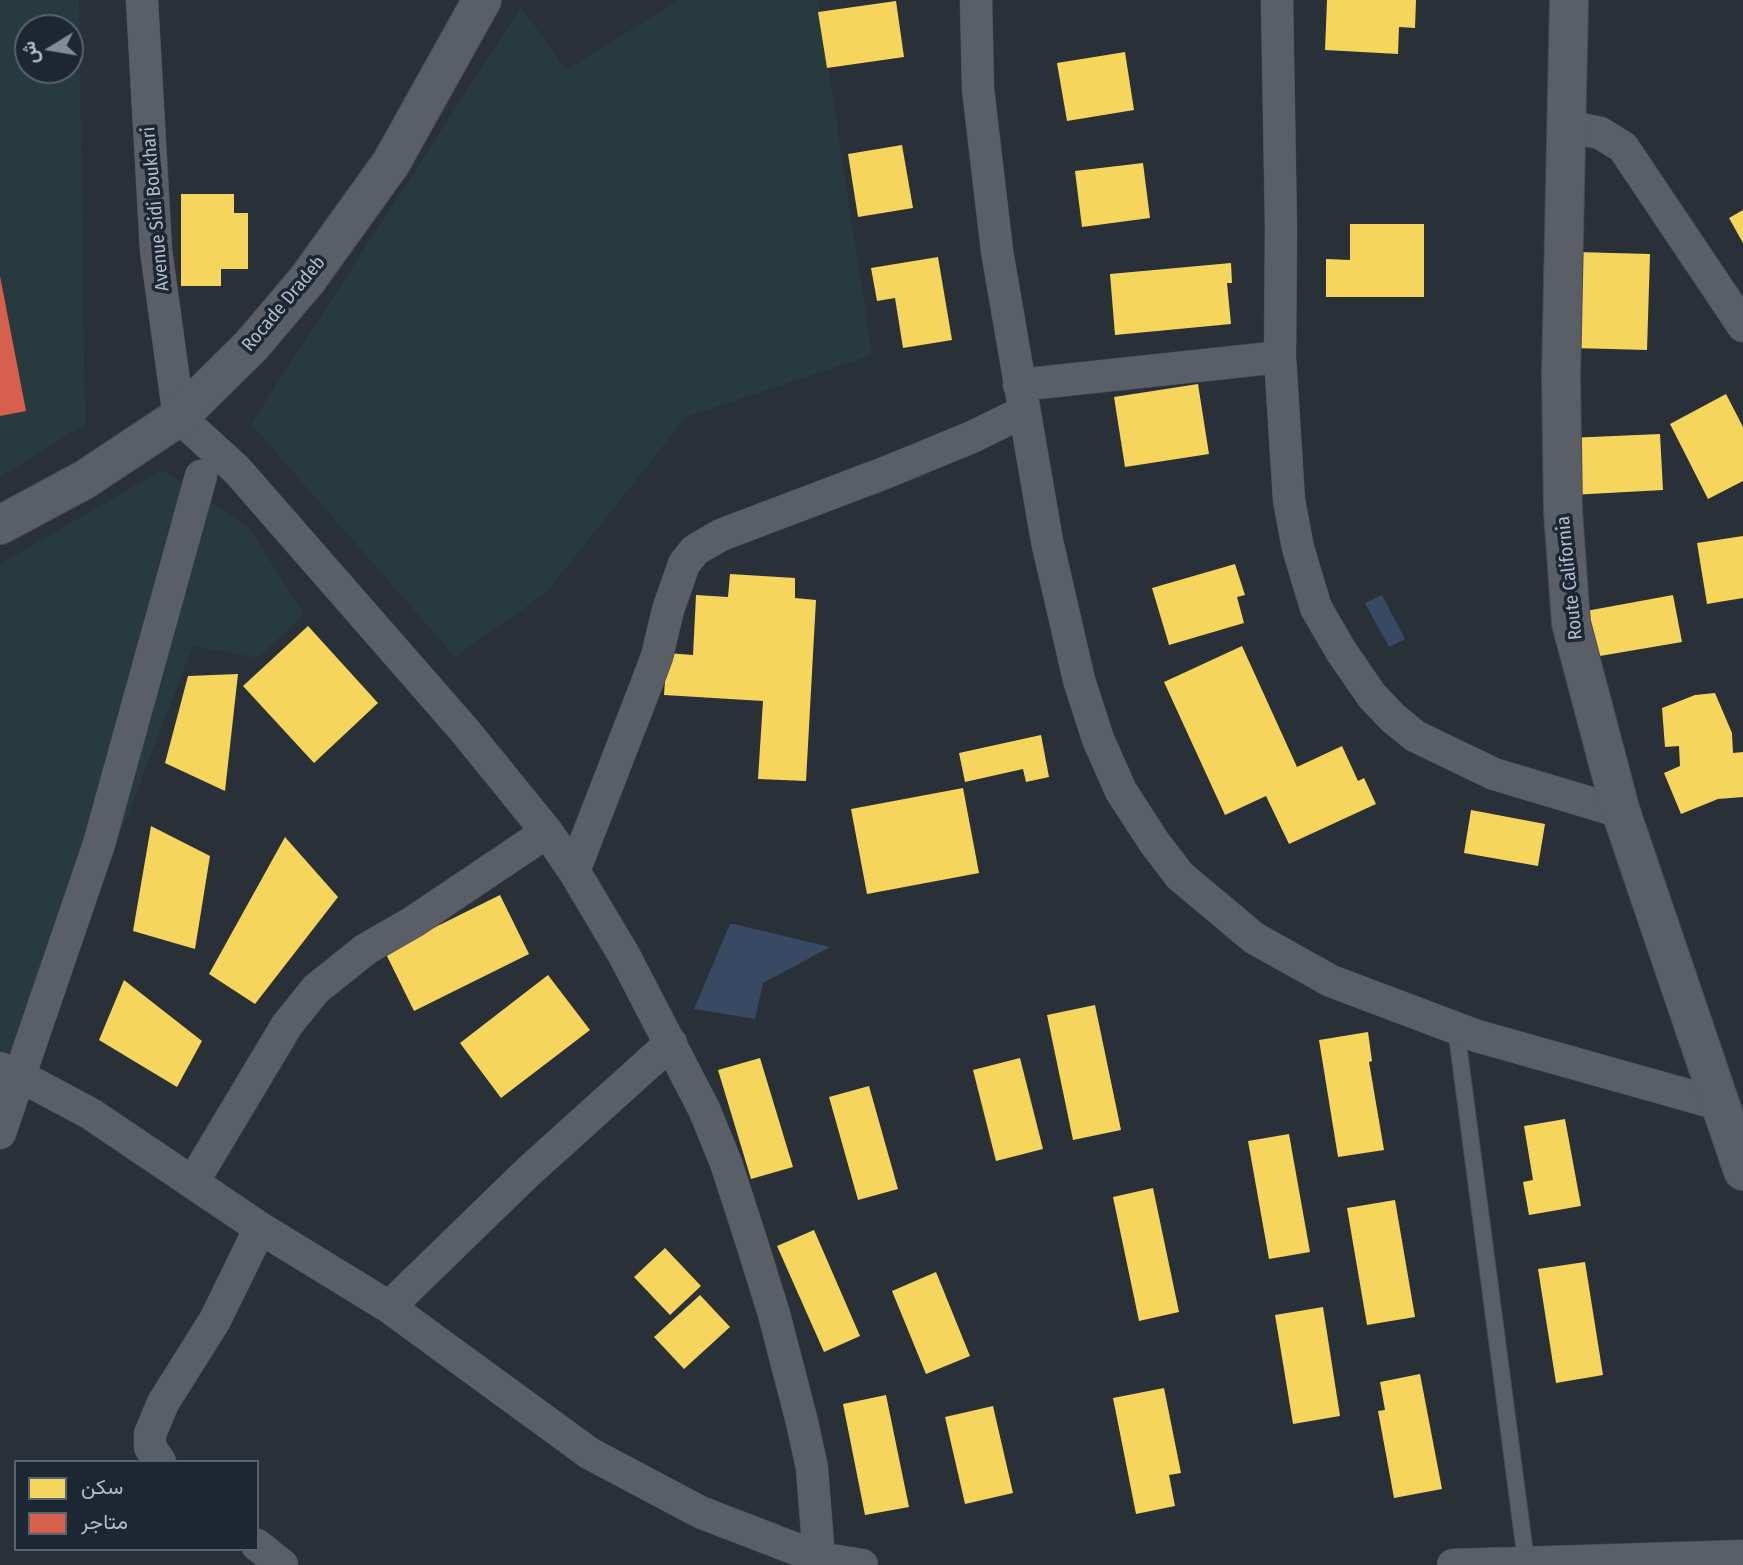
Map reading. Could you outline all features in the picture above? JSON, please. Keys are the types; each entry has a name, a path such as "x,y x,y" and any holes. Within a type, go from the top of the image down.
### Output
{"street":[{"name":"Avenue Sidi Boukhari","path":"142,0 156,250 179,417"},
{"name":"Rocade Dradeb","path":"0,524 84,480 179,417 251,346 307,280 391,163 482,0"},
{"path":"976,0 978,89 997,251 1047,541 1079,680 1098,739 1121,791 1154,842 1180,876 1254,938 1331,981 1456,1028 1719,1104"},
{"path":"1277,0 1280,357 1289,500 1298,548 1316,608 1372,696 1415,736 1494,774 1621,812"},
{"name":"Route California","path":"1569,0 1561,376 1563,511 1571,623 1621,812 1743,1171"},
{"path":"1567,126 1600,133 1623,147 1743,326"},
{"path":"574,871 651,674 668,610 684,564 695,550 721,535 972,437 1021,398 1280,357"},
{"path":"179,417 237,470 338,588 387,639 547,832 574,871 624,955 704,1109 726,1163 774,1314 812,1468 816,1562"},
{"path":"0,1133 10,1072 99,845 201,475"},
{"path":"193,1182 287,1025 316,989 366,949 413,922 547,832"},
{"path":"389,1307 528,1172 671,1043"},
{"path":"10,1072 91,1114 260,1228 389,1307 589,1452 700,1512 816,1562 862,1565"},
{"path":"158,1460 149,1442 163,1403 215,1320 260,1228"},
{"path":"259,1547 282,1565"},
{"path":"1453,1565 1743,1556"}],"lane":[{"path":"1456,1028 1526,1561"}],"green space":[{"path":"0,0 79,0 79,14 14,14 14,84 80,84 85,424 0,477"},
{"path":"679,0 818,0 872,355 686,417 547,592 455,657 251,424 521,7 566,70"},
{"path":"162,470 249,528 304,614 258,658 193,646 0,1144 0,564"}],"water":[{"path":"1382,595 1405,639 1389,647 1365,603"},
{"path":"730,924 830,947 763,983 755,1019 694,1009"}],"building: سكن":[{"path":"1327,0 1416,0 1415,28 1399,27 1398,54 1325,50"},
{"path":"896,1 904,57 827,68 818,12"},
{"path":"1125,52 1134,110 1067,121 1057,63"},
{"path":"902,145 913,208 858,217 848,154"},
{"path":"1143,163 1150,218 1082,227 1075,171"},
{"path":"181,194 234,194 234,213 248,213 248,269 221,269 221,286 181,286"},
{"path":"1743,210 1743,243 1729,218"},
{"path":"1350,224 1424,224 1424,297 1326,297 1326,259 1350,260"},
{"path":"1576,252 1650,254 1647,350 1573,348"},
{"path":"938,257 952,340 903,348 895,298 877,301 871,268"},
{"path":"1231,263 1232,283 1227,283 1231,324 1115,335 1110,274"},
{"path":"1198,384 1209,454 1125,467 1114,397"},
{"path":"1726,394 1743,427 1743,481 1708,499 1670,424"},
{"path":"1660,434 1663,490 1571,495 1568,438"},
{"path":"1743,536 1743,598 1707,604 1697,543"},
{"path":"1235,564 1245,595 1237,597 1244,623 1169,645 1152,588"},
{"path":"730,574 795,578 795,598 816,600 806,781 758,779 763,701 664,695 667,653 693,655 696,595 728,597"},
{"path":"1673,595 1682,642 1594,657 1586,611"},
{"path":"308,626 378,703 314,763 243,686"},
{"path":"1242,646 1297,767 1342,746 1358,781 1364,778 1376,804 1289,844 1266,796 1225,815 1164,682"},
{"path":"238,674 225,791 165,763 188,676"},
{"path":"1715,693 1732,733 1733,753 1743,752 1743,797 1718,799 1681,814 1664,773 1680,766 1679,746 1665,747 1662,708 1695,695"},
{"path":"1041,735 1049,777 1026,782 1023,769 965,782 959,753"},
{"path":"963,788 979,873 867,894 851,809"},
{"path":"1471,810 1545,824 1538,866 1464,853"},
{"path":"151,826 210,856 195,949 133,931"},
{"path":"285,837 338,897 255,1004 209,974"},
{"path":"500,895 529,954 414,1011 385,952"},
{"path":"548,975 590,1030 501,1098 460,1043"},
{"path":"124,980 202,1041 177,1087 99,1040"},
{"path":"1095,1005 1121,1130 1073,1140 1047,1015"},
{"path":"1368,1032 1372,1061 1369,1062 1384,1150 1338,1157 1319,1040"},
{"path":"760,1058 793,1167 751,1179 718,1070"},
{"path":"1020,1058 1043,1149 996,1161 973,1070"},
{"path":"869,1086 898,1189 858,1200 829,1097"},
{"path":"1565,1119 1581,1206 1529,1215 1523,1182 1533,1180 1524,1126"},
{"path":"1289,1134 1310,1252 1269,1259 1248,1141"},
{"path":"1153,1188 1179,1312 1139,1321 1113,1197"},
{"path":"1395,1200 1415,1317 1367,1325 1347,1208"},
{"path":"814,1230 860,1336 824,1352 777,1246"},
{"path":"665,1248 701,1286 670,1315 634,1277"},
{"path":"1585,1262 1603,1375 1556,1383 1538,1269"},
{"path":"936,1272 970,1356 926,1374 892,1291"},
{"path":"700,1295 730,1327 684,1369 654,1337"},
{"path":"1323,1307 1340,1416 1293,1424 1275,1315"},
{"path":"1420,1374 1442,1489 1394,1498 1378,1411 1385,1410 1380,1382"},
{"path":"1164,1388 1181,1473 1169,1475 1175,1506 1136,1514 1113,1398"},
{"path":"886,1395 909,1507 865,1515 843,1404"},
{"path":"993,1406 1013,1493 965,1504 945,1417"}],"building: متاجر":[{"path":"0,276 26,411 0,416"}]}
